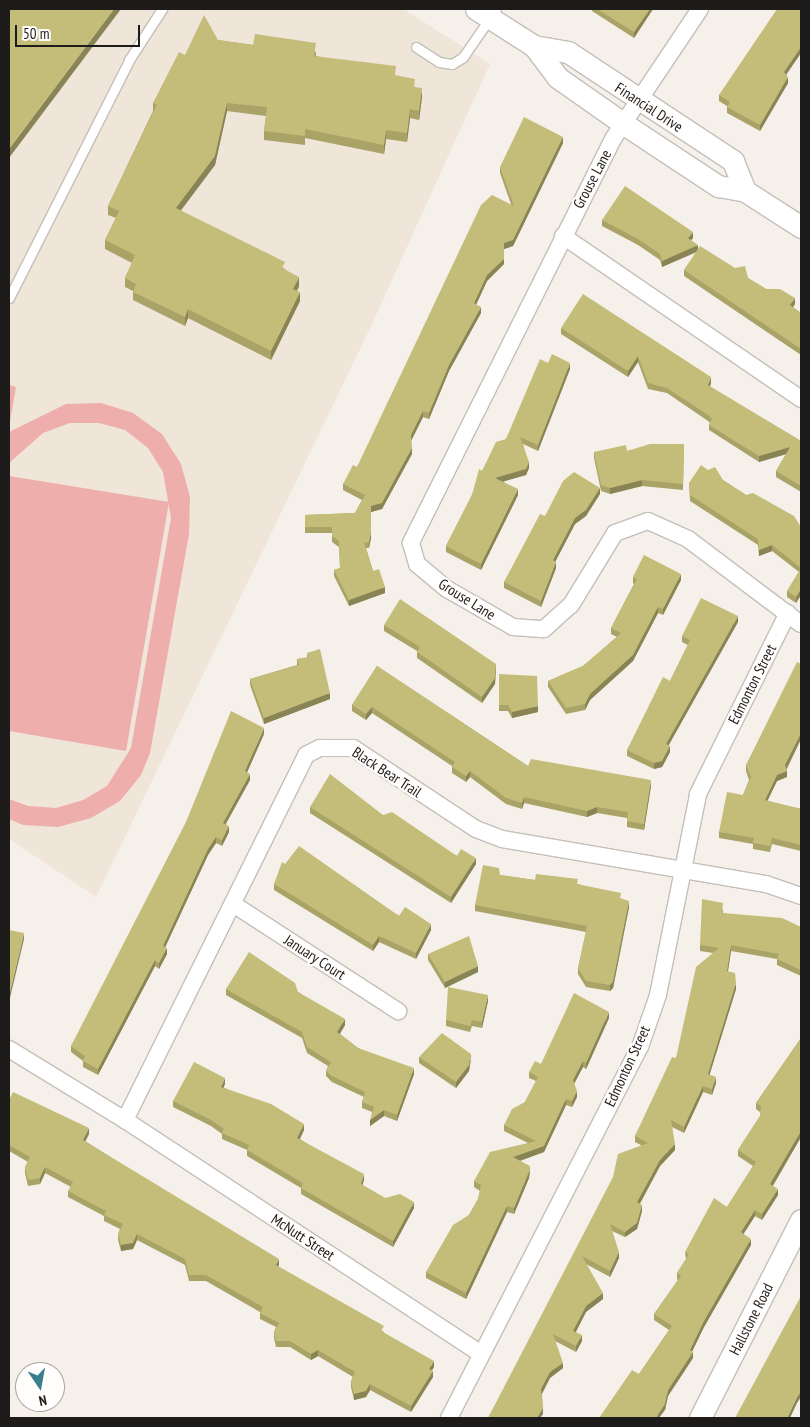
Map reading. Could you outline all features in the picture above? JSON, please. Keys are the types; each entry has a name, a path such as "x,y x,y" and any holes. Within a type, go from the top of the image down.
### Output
{"street":[{"name":"Grouse Lane","path":"700,9 624,124 563,236 411,543 417,564 447,589 513,627 544,629 571,605 615,533 648,521 688,539 801,624"},
{"name":"Financial Drive","path":"487,12 534,46 557,77 624,124 718,186 746,191 801,227"},
{"name":"Financial Drive","path":"534,46 568,52 639,101 733,161 746,191"},
{"path":"563,236 801,399"},
{"name":"Edmonton Street","path":"448,1418 640,1047 658,995 680,869 698,794 788,613"},
{"name":"Black Bear Trail","path":"125,1120 306,755 333,745 353,748 476,829 502,839 766,884 801,896"},
{"name":"January Court","path":"233,904 398,1011"},
{"path":"9,1049 125,1120"},
{"name":"McNutt Street","path":"125,1120 480,1354"},
{"name":"Hallstone Road","path":"700,1418 801,1220"}],"lane":[{"path":"9,298 129,60 162,9"},
{"path":"416,47 439,62 452,64 463,57 487,12"}],"shaded area":[{"path":"9,9 403,9 490,64 372,324 96,897 9,839"},
{"path":"9,385 16,387 9,427"},
{"path":"101,403 133,413 162,434 181,464 190,497 189,534 150,753 141,775 120,801 91,818 58,827 23,825 9,819 9,799 28,806 56,808 83,800 107,786 131,748 171,518 163,472 148,448 125,430 99,423 70,423 43,433 9,463 9,432 66,404"},
{"path":"9,476 169,502 126,751 9,731"}],"building":[{"path":"9,9 114,9 9,149"},
{"path":"597,9 650,9 634,32"},
{"path":"777,9 801,9 801,47 784,72 788,77 760,125 727,107 730,102 719,95"},
{"path":"204,15 218,40 253,45 255,34 316,43 314,56 396,66 395,75 415,79 414,87 422,88 419,111 410,109 407,133 386,130 384,145 305,129 305,136 264,131 267,107 227,103 215,156 176,208 285,262 282,268 299,277 293,289 300,292 271,351 188,309 185,317 133,292 136,284 125,278 135,255 105,240 119,211 108,206 157,104 153,103 179,52 185,55"},
{"path":"524,117 563,137 513,240 504,243 504,259 487,275 474,303 481,307 449,365 429,413 423,411 411,435 412,448 382,503 371,506 371,532 369,542 364,543 373,571 379,569 385,587 349,600 334,570 340,568 339,541 332,536 332,527 305,527 305,515 355,513 365,495 343,484 353,465 357,467 481,205 492,195 514,206 500,167"},
{"path":"625,186 693,232 688,238 698,245 662,261 660,254 638,239 602,220"},
{"path":"700,246 735,268 745,266 748,278 766,289 780,289 795,298 790,305 801,313 801,349 684,270"},
{"path":"583,294 711,377 708,385 801,441 801,486 776,471 790,447 759,456 709,425 712,419 708,415 667,388 648,383 638,356 628,371 561,328"},
{"path":"552,354 570,363 538,445 520,437 529,462 526,469 495,478 518,489 481,564 446,546 472,495 479,469 482,471 496,442 506,439 540,359 548,363"},
{"path":"650,444 684,444 683,484 642,480 610,488 601,485 594,452 626,445 627,451"},
{"path":"701,465 708,470 715,467 723,480 746,495 753,493 794,516 801,527 801,568 772,545 759,550 758,539 690,495 689,483"},
{"path":"574,472 600,488 586,510 575,518 553,560 556,562 541,601 504,582 540,514 545,516 563,481"},
{"path":"644,555 681,574 663,609 658,607 633,655 590,694 585,704 566,708 548,681 583,666 621,633 611,628 637,579 633,577"},
{"path":"801,568 801,589 796,597 787,591"},
{"path":"701,598 738,616 666,744 670,746 662,761 654,763 627,750 663,677 670,681 690,640 682,636"},
{"path":"400,599 496,664 495,678 482,697 417,652 420,647 384,625"},
{"path":"320,649 330,693 264,718 250,679 299,665 297,659 308,657 307,653"},
{"path":"797,662 801,664 801,733 785,765 787,771 777,775 765,800 801,809 801,845 772,838 770,846 753,843 754,838 719,832 727,792 743,795 751,777 746,765"},
{"path":"377,666 528,766 531,759 651,780 644,824 627,821 628,812 597,807 587,811 524,797 522,803 506,798 470,771 466,776 452,767 455,762 372,707 366,714 352,705"},
{"path":"499,674 537,676 538,706 512,712 508,705 499,705"},
{"path":"231,711 264,728 245,771 250,774 223,823 229,826 222,840 216,837 208,849 163,946 167,948 159,963 155,960 98,1069 83,1061 85,1056 71,1046 186,822"},
{"path":"330,774 383,815 392,812 457,856 461,849 476,858 451,897 310,807"},
{"path":"299,846 399,916 405,907 431,924 416,953 379,936 373,945 274,884 282,862 285,864"},
{"path":"483,865 499,868 500,875 535,880 536,874 578,879 577,884 621,893 620,898 629,901 613,982 610,985 586,981 578,968 587,926 475,905"},
{"path":"702,899 723,903 722,913 782,918 801,927 801,970 777,959 779,954 731,945 727,971 735,973 736,983 708,1074 716,1077 712,1089 703,1086 684,1127 671,1120 675,1144 660,1160 637,1202 642,1205 637,1223 625,1232 610,1224 619,1252 610,1271 582,1256 603,1293 586,1306 573,1331 582,1335 576,1346 553,1334 563,1363 550,1372 541,1389 543,1408 537,1418 488,1418 613,1177 618,1154 648,1143 635,1136 672,1057 676,1058 696,967 719,948 700,945"},
{"path":"9,930 24,933 9,996"},
{"path":"469,936 478,966 445,982 428,954"},
{"path":"249,952 295,983 298,992 345,1019 337,1032 358,1048 414,1068 397,1115 384,1110 370,1120 374,1107 362,1102 365,1092 332,1076 326,1071 331,1062 307,1047 302,1032 226,989"},
{"path":"448,987 488,995 482,1022 472,1020 470,1026 446,1020"},
{"path":"574,993 609,1012 586,1063 583,1061 573,1080 577,1091 572,1101 566,1099 544,1146 513,1157 530,1166 529,1172 514,1208 507,1206 466,1293 426,1272 453,1225 469,1215 478,1199 481,1185 474,1181 490,1152 536,1141 504,1125 512,1109 525,1102 538,1077 529,1072 535,1061 541,1064"},
{"path":"442,1033 471,1054 469,1065 456,1082 419,1057"},
{"path":"801,1038 801,1131 770,1184 778,1189 762,1214 755,1210 741,1232 751,1239 704,1321 690,1350 693,1352 668,1390 665,1404 656,1418 599,1418 632,1370 639,1374 672,1326 654,1314 681,1276 677,1273 689,1254 685,1252 714,1198 727,1207 756,1162 738,1150 760,1116 761,1106 756,1103"},
{"path":"194,1062 225,1078 221,1087 271,1104 304,1124 297,1138 364,1174 361,1184 385,1198 400,1194 414,1202 393,1241 301,1188 303,1183 247,1150 249,1145 222,1133 224,1129 211,1120 173,1101"},
{"path":"13,1092 89,1128 83,1140 279,1259 276,1265 384,1326 381,1331 434,1361 429,1369 433,1371 411,1406 370,1384 366,1391 354,1394 351,1381 355,1372 318,1350 311,1354 290,1341 276,1341 274,1332 279,1323 260,1313 263,1307 206,1275 189,1275 185,1259 137,1234 133,1243 121,1245 118,1234 123,1224 104,1215 106,1211 68,1191 73,1182 45,1167 40,1178 28,1180 25,1167 30,1157 9,1145 9,1100"},
{"path":"801,1296 801,1391 787,1418 735,1418"}]}
